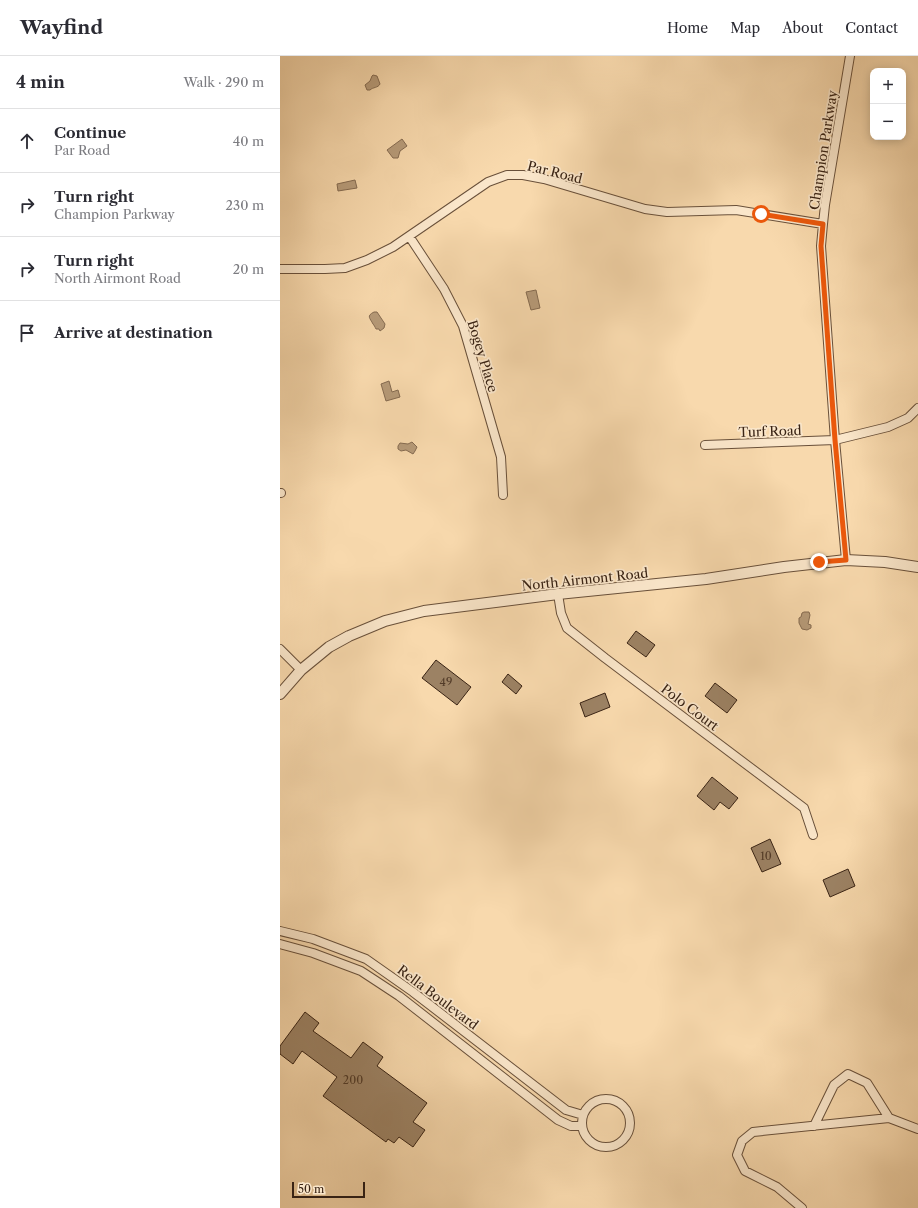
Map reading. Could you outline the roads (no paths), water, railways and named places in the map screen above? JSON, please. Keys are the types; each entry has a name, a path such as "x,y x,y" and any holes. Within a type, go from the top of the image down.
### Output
{"street":[{"name":"Champion Parkway","path":"846,560 835,440 821,246 823,224 850,56"},
{"name":"Par Road","path":"280,269 345,268 367,260 394,247 488,182 507,175 523,175 544,179 645,209 667,212 736,210 823,224"},
{"name":"Bogey Place","path":"409,236 444,289 463,326 501,457 503,495"},
{"name":"Turf Road","path":"705,445 835,440 888,427 908,418 918,408"},
{"name":"North Airmont Road","path":"280,694 301,670 329,648 349,636 396,618 424,611 558,594 706,579 791,566 846,560 885,562 918,567"},
{"name":"Polo Court","path":"558,594 561,613 567,628 804,808 813,835"},
{"path":"280,649 301,670"},
{"name":"Rella Boulevard","path":"280,932 313,939 366,959 413,992 566,1110 583,1115"},
{"name":"Rella Boulevard","path":"280,944 313,953 359,970 399,996 558,1120 571,1126 582,1126"},
{"path":"359,970 366,959"},
{"path":"487,1064 494,1055"},
{"path":"814,1126 834,1085 848,1074 867,1083 889,1118"},
{"path":"608,1099 620,1103 628,1112 631,1119 631,1127 628,1135 622,1143 604,1148 589,1141 584,1134 582,1126 583,1115 592,1103 608,1099"},
{"path":"802,1208 777,1187 745,1171 737,1155 742,1141 753,1132 889,1118 918,1129"}]}
